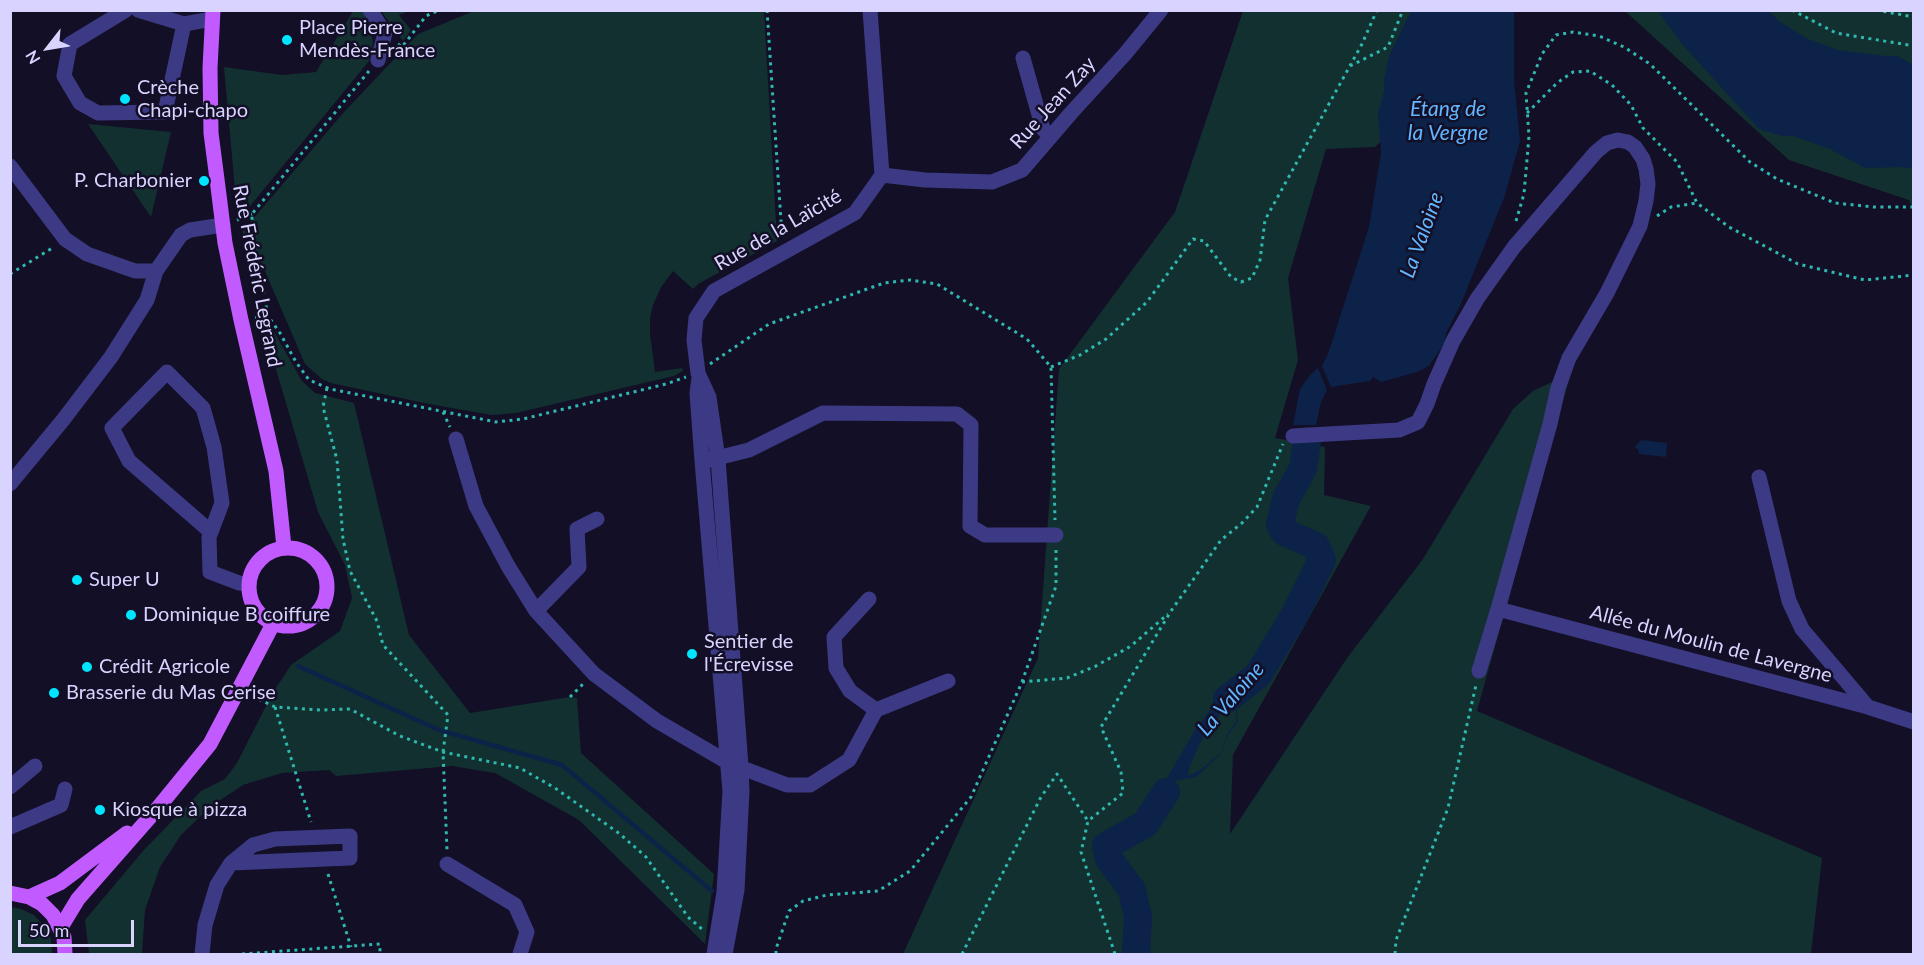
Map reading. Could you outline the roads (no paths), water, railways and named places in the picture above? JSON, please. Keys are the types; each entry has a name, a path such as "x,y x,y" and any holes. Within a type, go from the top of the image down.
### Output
{"main road":[{"name":"Rue Frédéric Legrand","path":"213,15 210,68 211,134 223,225 241,320 276,471 284,547"},
{"path":"284,547 298,548 310,554 320,563 326,574 328,587 322,606 310,620 285,627 273,624 262,617 254,607 249,594 253,568 272,550 284,547"},
{"path":"61,927 78,899 210,744 273,624"},
{"path":"29,897 60,883 157,808"},
{"path":"10,893 29,897 48,909 61,927 68,952"}],"street":[{"path":"126,10 70,44 64,76 80,103 99,113 165,112 184,24"},
{"path":"138,10 184,24 213,15"},
{"path":"370,10 384,33 378,60"},
{"path":"870,10 882,175"},
{"name":"Rue Jean Zay","path":"882,175 925,180 992,182 1022,170 1161,10"},
{"path":"1023,58 1043,129 1051,136"},
{"path":"1293,436 1399,430 1418,422 1454,341 1478,298 1514,247 1606,143 1618,140 1635,147 1643,159 1648,184 1639,228 1607,293 1569,358 1558,388 1550,424 1479,671"},
{"path":"10,166 65,239 87,254 135,271 156,271"},
{"name":"Rue de la Laïcité","path":"699,375 694,340 696,318 714,291 855,213 882,175"},
{"path":"10,484 111,357 147,300 156,271 181,235 190,230 223,225"},
{"path":"211,532 129,461 112,428 167,372 203,408 211,437 222,504 211,532 209,537 210,572 239,583 249,584"},
{"path":"699,375 709,397 718,459 735,764 730,791 724,892 715,947"},
{"path":"699,375 697,393 702,461 735,764 742,791 737,890 725,954"},
{"path":"702,461 749,450 823,413 957,414 971,424 970,526 986,535 1056,536"},
{"path":"456,439 476,506 508,566 536,611 594,674 657,722 735,764 787,785 810,785 849,760 876,710 948,681"},
{"path":"1759,477 1788,601 1802,628 1868,707"},
{"path":"536,611 579,567 576,529 597,519"},
{"path":"869,599 834,637 836,668 850,691 876,710"},
{"name":"Allée du Moulin de Lavergne","path":"1498,609 1868,707 1914,722"},
{"path":"10,787 35,766"},
{"path":"10,827 61,805 65,789"},
{"path":"202,954 205,925 216,885 231,862 253,845 275,839 350,836 350,858 231,862"},
{"path":"447,864 515,905 527,932 520,954"}],"water":[{"name":"Étang de la Vergne","path":"1411,11 1514,11 1514,79 1520,141 1504,198 1460,306 1446,333 1445,342 1429,366 1417,372 1381,382 1373,377 1370,381 1331,387 1322,366 1328,354 1369,227 1381,153 1378,113 1384,91 1384,80 1389,56"},
{"path":"1658,11 1769,11 1780,22 1808,39 1838,50 1898,56 1913,65 1913,169 1865,168 1830,149 1793,136 1782,136 1759,129 1682,44"},
{"path":"1318,368 1327,390 1321,402 1316,425 1293,425 1300,389"},
{"path":"1303,440 1307,441 1303,468 1286,499 1280,524 1284,532 1316,546 1322,560 1294,616 1261,658 1256,693 1242,702 1237,709 1238,721 1225,740 1237,720 1236,709 1239,700 1255,690 1251,689 1225,707 1202,739 1189,768 1188,776 1200,770 1220,754 1218,757 1196,777 1174,781 1158,809 1145,824 1110,844 1109,859 1132,890 1138,917 1136,954 1132,954 1135,912 1130,903 1125,882 1105,863 1106,846 1121,825 1155,804 1160,790 1196,728 1218,700 1254,668 1258,656 1282,625 1310,578 1318,560 1315,554 1280,534 1276,529 1275,520 1282,497 1300,463"},
{"path":"1641,440 1667,443 1666,457 1639,454 1635,447"}],"waterway":[{"name":"La Valoine","path":"1227,699 1258,675 1294,616 1322,560 1316,546 1284,532 1280,524 1286,499 1303,468 1307,441"},
{"path":"298,666 439,730 562,765 712,891"},
{"name":"La Valoine","path":"1136,954 1138,917 1132,890 1109,859 1106,846 1145,824 1166,792"}],"place":[{"name":"Place Pierre Mendès-France","path":"287,40"},
{"name":"Crèche Chapi-chapo","path":"125,99"},
{"name":"P. Charbonier","path":"204,181"},
{"name":"Super U","path":"77,580"},
{"name":"Dominique B coiffure","path":"131,615"},
{"name":"Sentier de l'Écrevisse","path":"692,654"},
{"name":"Crédit Agricole","path":"87,667"},
{"name":"Brasserie du Mas Cerise","path":"54,693"},
{"name":"Kiosque à pizza","path":"100,810"}]}
